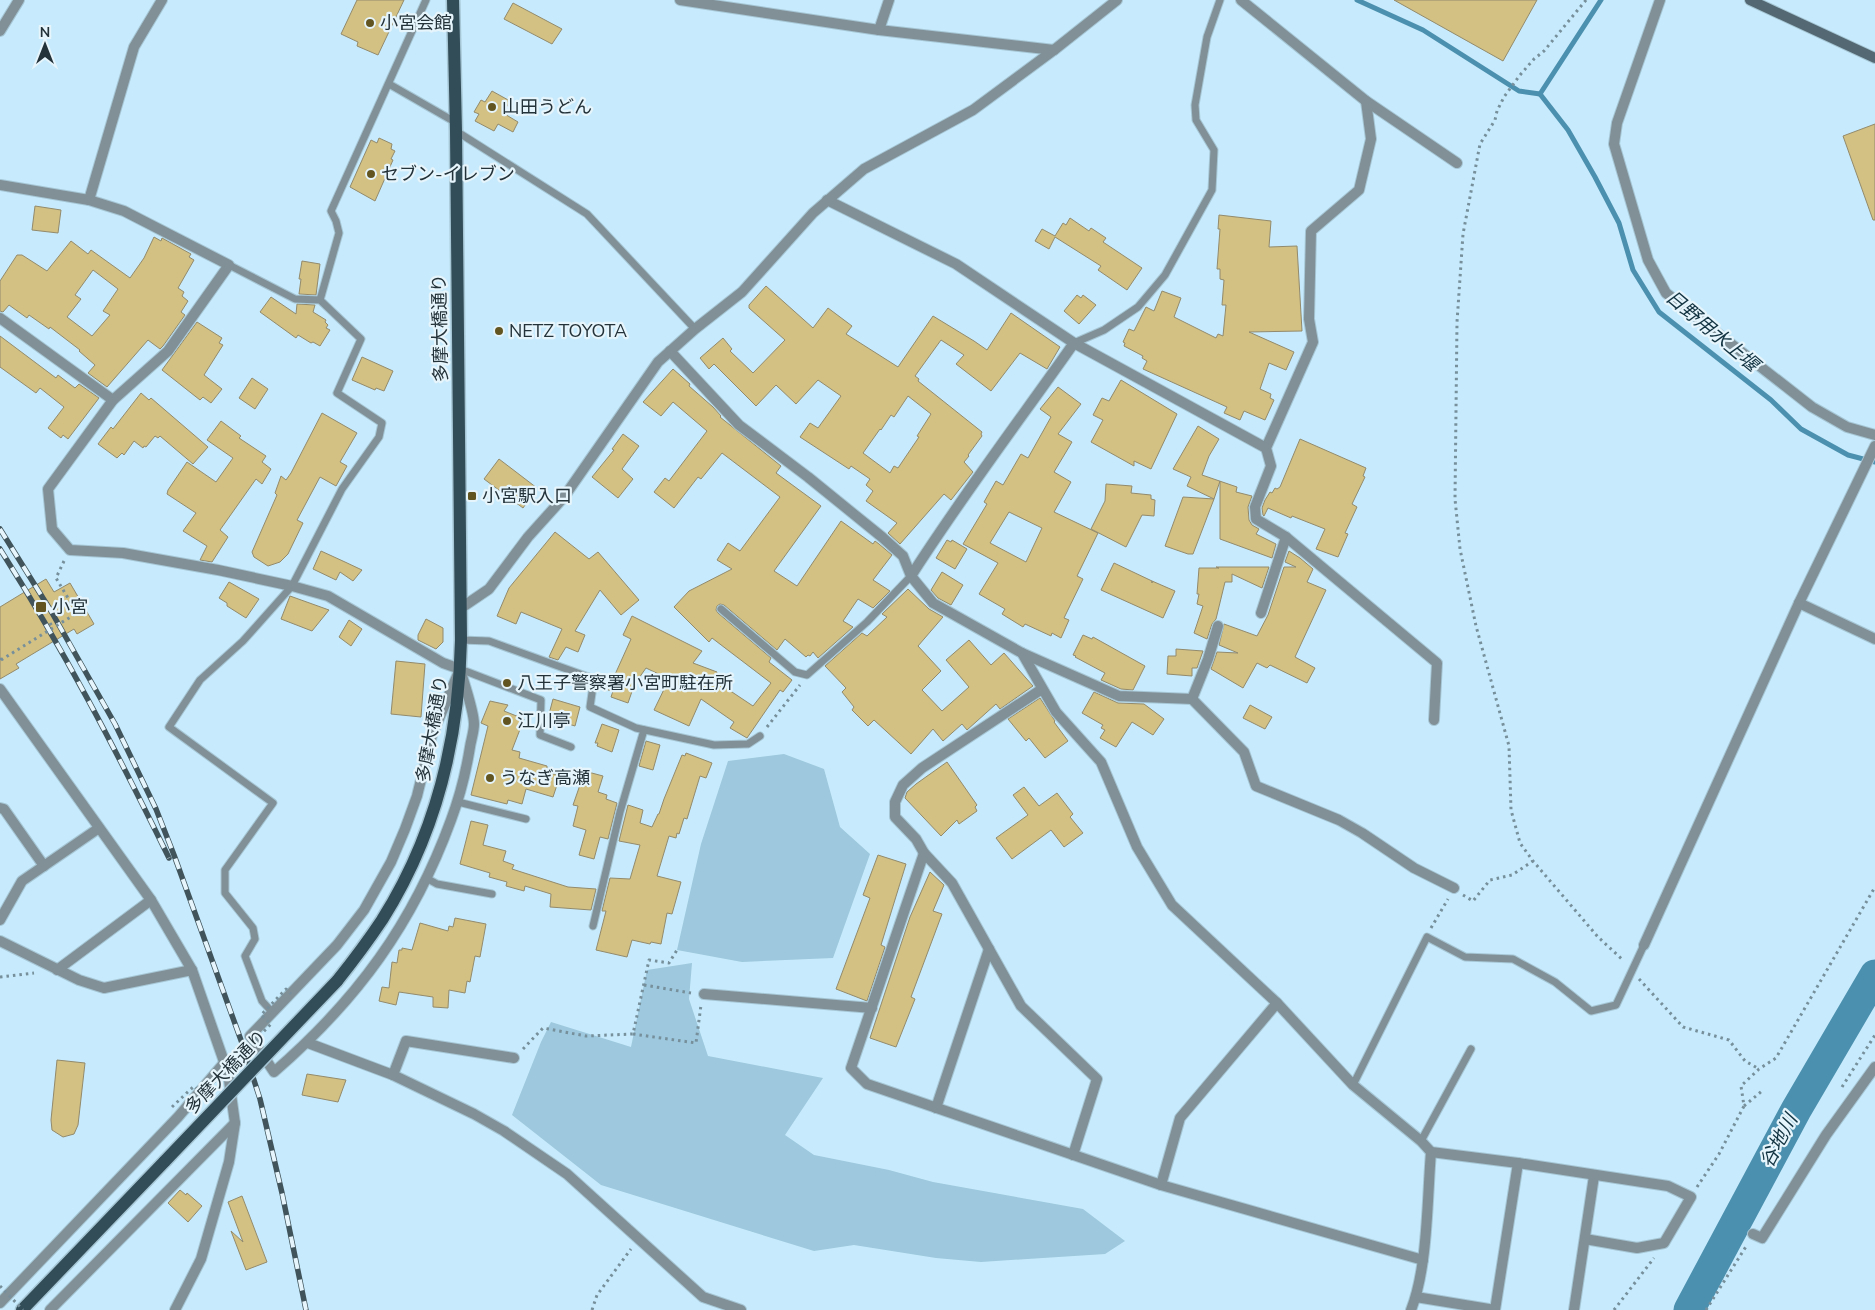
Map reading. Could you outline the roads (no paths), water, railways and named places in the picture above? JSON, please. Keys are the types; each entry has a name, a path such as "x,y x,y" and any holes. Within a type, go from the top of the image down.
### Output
{"main road":[{"name":"多摩大橋通り","path":"22,1310 337,981 370,938 390,906 426,830 447,764 455,721 461,640 453,0"},
{"path":"1750,0 1875,58"}],"street":[{"path":"0,31 19,0"},
{"path":"88,200 134,47 162,0"},
{"path":"680,0 879,30 1054,50"},
{"path":"879,30 889,0"},
{"path":"461,608 489,589 528,537 571,488 658,362 695,329 742,292 827,200 864,169 973,110 1117,0"},
{"path":"1241,0 1366,101 1457,163"},
{"path":"1660,0 1617,123 1614,144 1648,260 1666,293 1812,406 1848,427 1875,435"},
{"path":"1366,101 1371,139 1359,190 1311,231 1310,319 1313,342 1266,448 1271,466 1255,507 1256,519 1286,537 1438,663 1434,720"},
{"path":"0,185 88,200 124,211 229,265 168,351 113,400 48,489 52,529 70,550 122,553 218,570 328,596 435,659 460,669"},
{"path":"827,200 956,264 1074,343 1266,448"},
{"path":"0,318 113,400"},
{"path":"911,576 946,520 1020,421 1074,343"},
{"path":"670,351 739,425 808,477 903,556 911,576 933,603 1022,653 1119,696 1192,700 1244,752 1256,786 1338,820 1414,868 1454,888"},
{"path":"1644,946 1799,603 1873,450"},
{"path":"1261,614 1286,537"},
{"path":"1799,603 1875,639"},
{"path":"1192,700 1208,659 1218,626"},
{"path":"1022,653 1056,712 1101,762 1137,847 1172,905 1277,1002 1353,1085 1421,1141 1431,1152 1668,1186 1691,1197 1664,1243 1637,1248 1585,1239"},
{"path":"460,669 474,724 466,771 458,802 428,879 411,911 379,960 351,997 308,1043 274,1072 250,1036 338,945 364,910 391,862 417,796 432,735 460,669"},
{"path":"0,689 151,900 192,970 225,1062 235,1123 229,1162 201,1259 175,1310"},
{"path":"1042,689 922,768 903,785 895,802 895,817 916,839 924,853 952,883 1021,1006 1097,1079 1073,1155"},
{"path":"0,808 4,809 44,866"},
{"path":"0,920 22,881 99,828"},
{"path":"924,853 851,1068 867,1084 1161,1185 1423,1260"},
{"path":"57,970 151,900"},
{"path":"0,942 79,980 104,988 192,970"},
{"path":"936,1108 988,949"},
{"path":"703,997 872,1008"},
{"path":"1161,1185 1180,1118 1277,1002"},
{"path":"393,1075 406,1041 514,1058"},
{"path":"308,1043 393,1075 474,1114 532,1149 567,1174 703,1297 741,1310"},
{"path":"0,1302 178,1117 225,1062"},
{"path":"1754,1234 1762,1238 1826,1135 1875,1067"},
{"path":"50,1310 235,1123"},
{"path":"1411,1310 1416,1298 1423,1260 1431,1152"},
{"path":"1416,1298 1495,1310 1518,1163"},
{"path":"1574,1310 1594,1176"}],"lane":[{"path":"320,300 339,232 331,211 426,0"},
{"path":"1074,343 1104,330 1138,307 1165,274 1212,190 1214,150 1196,120 1195,105 1207,38 1220,0"},
{"path":"389,84 456,126 587,214 695,329"},
{"path":"229,265 295,299 320,300 361,339 336,393 382,423 378,437 342,489 292,586 243,641 200,680 169,727 273,803 225,870 225,893 253,928 255,938 245,956 262,1001 272,1013"},
{"path":"720,609 795,672 807,675 867,622 911,576"},
{"path":"461,640 489,641 594,680 590,707 636,728 714,745 748,744 760,736"},
{"path":"460,669 541,700 540,735 571,747"},
{"path":"592,926 620,812 644,730"},
{"path":"458,802 526,819"},
{"path":"428,879 437,884 492,894"},
{"path":"1353,1085 1427,937 1465,957 1513,959 1555,982 1591,1011 1616,1005 1644,946"},
{"path":"1421,1141 1470,1048"}],"waterway":[{"path":"1357,0 1423,30 1519,91 1540,94"},
{"path":"1540,94 1601,0"},
{"name":"日野用水上堰","path":"1540,94 1568,130 1595,177 1619,223 1633,270 1659,312 1771,400 1801,429 1848,455 1875,462"},
{"name":"谷地川","path":"1689,1310 1796,1110 1875,975"}],"railway":[{"path":"0,529 51,611 115,724 156,809 242,1043 260,1099 306,1310"},
{"path":"0,549 46,624 89,701 169,858"}],"place":[{"name":"小宮会館","path":"370,23"},
{"name":"山田うどん","path":"492,107"},
{"name":"セブン-イレブン","path":"371,174"},
{"name":"NETZ TOYOTA","path":"499,331"},
{"name":"小宮駅入口","path":"472,496"},
{"name":"小宮","path":"41,607"},
{"name":"八王子警察署小宮町駐在所","path":"507,683"},
{"name":"江川亭","path":"507,721"},
{"name":"うなぎ高瀬","path":"490,778"}]}
